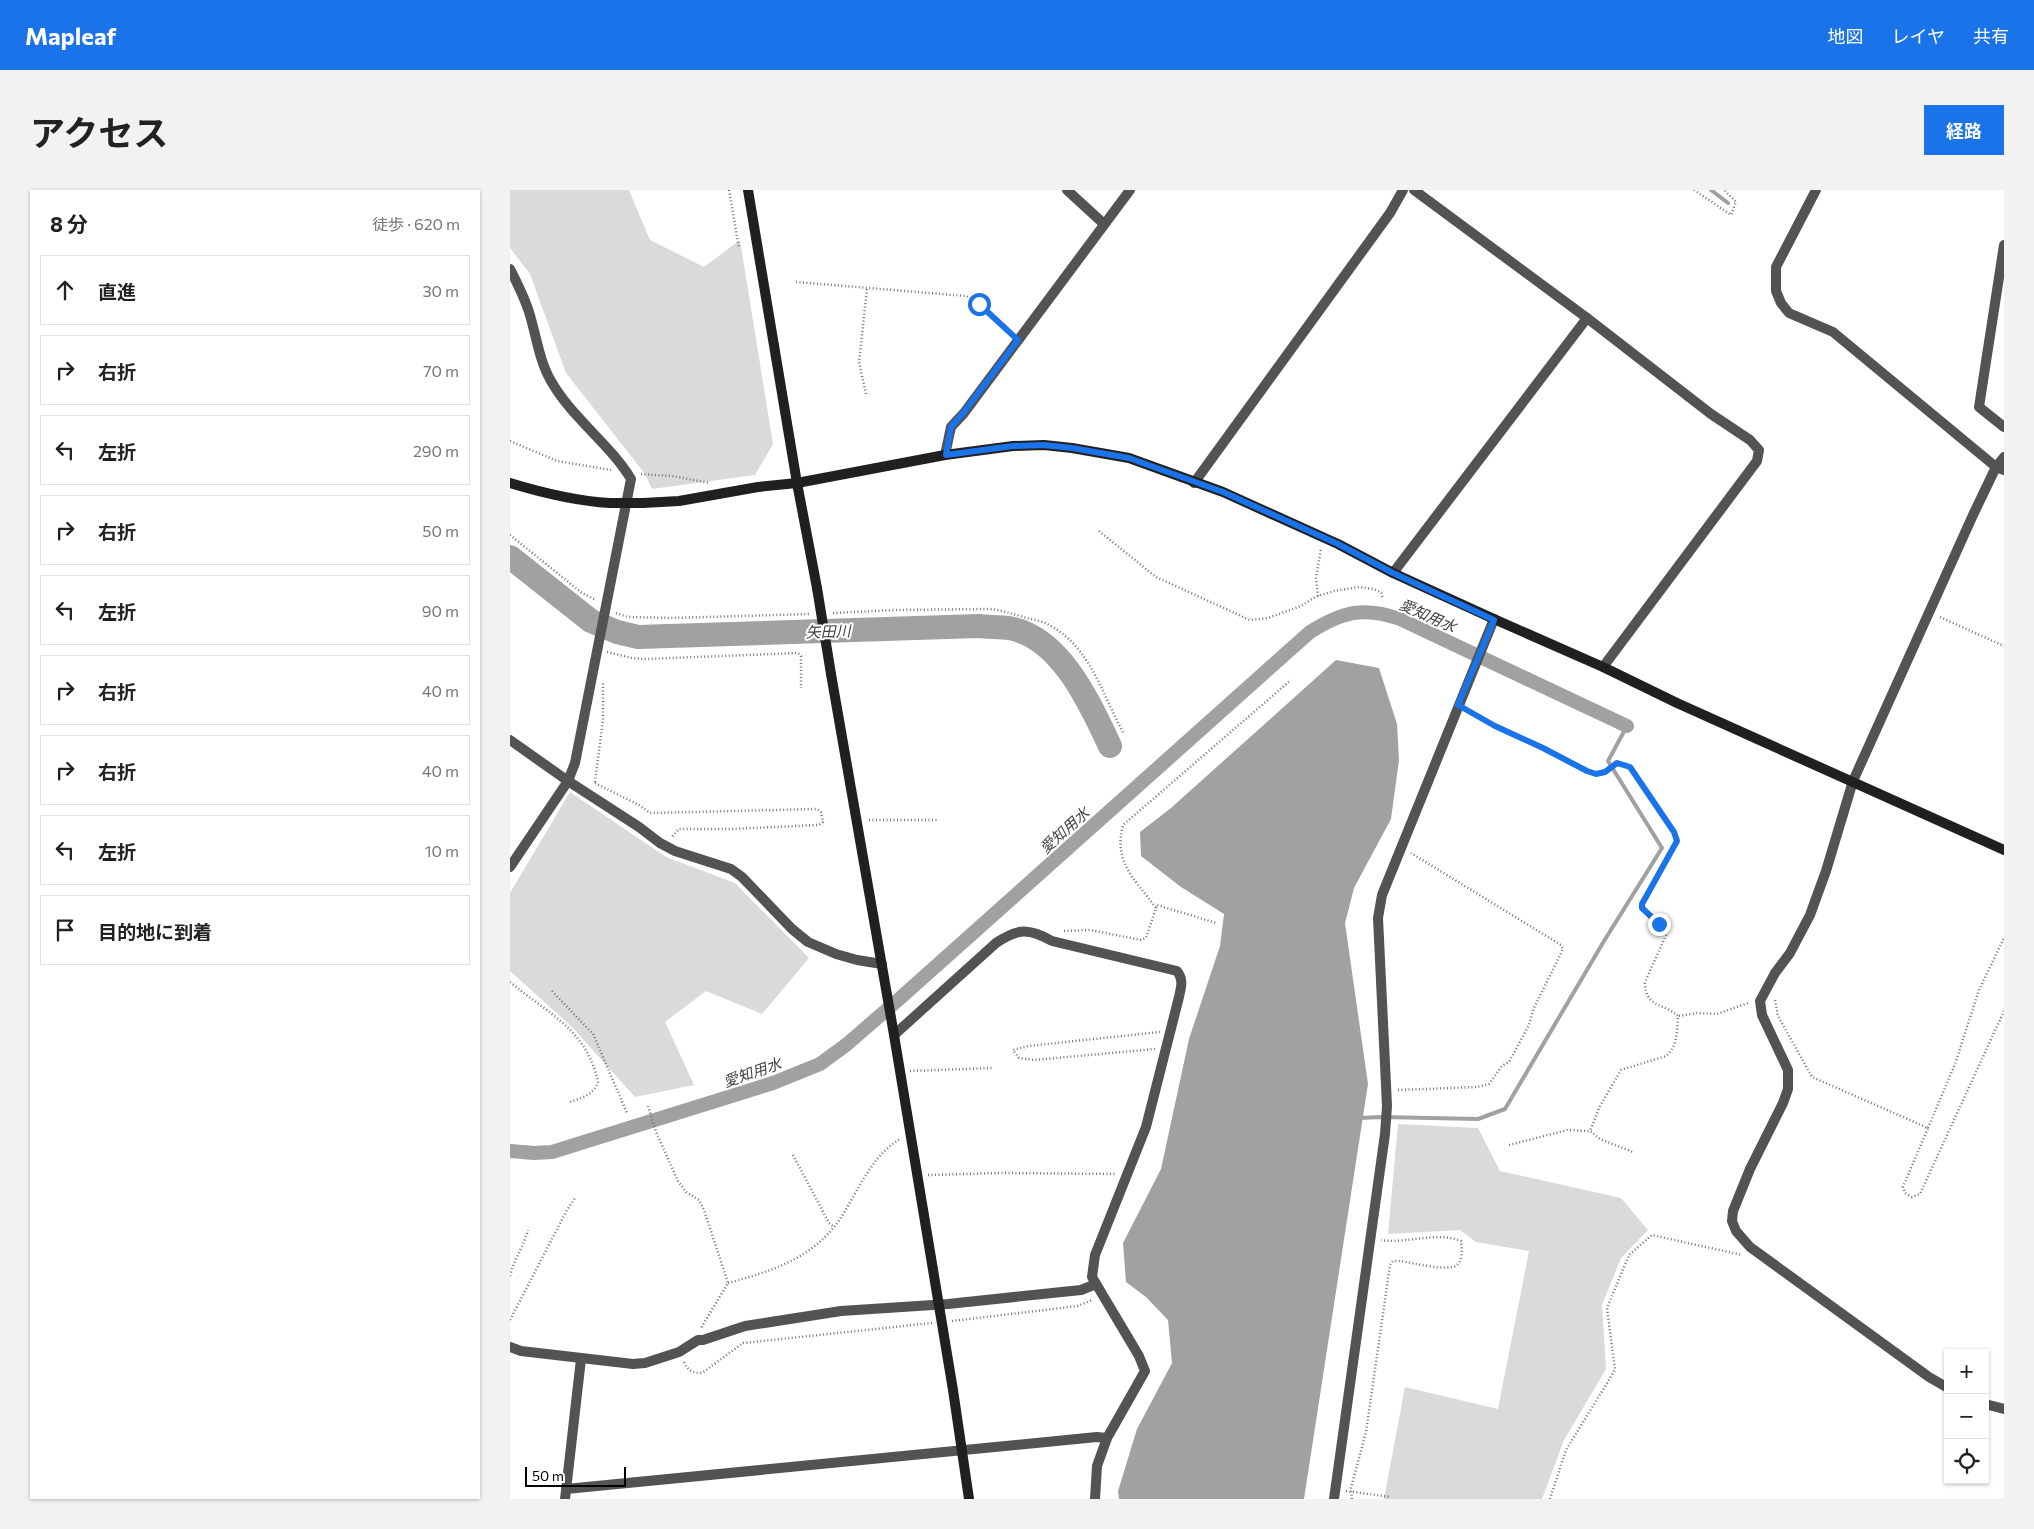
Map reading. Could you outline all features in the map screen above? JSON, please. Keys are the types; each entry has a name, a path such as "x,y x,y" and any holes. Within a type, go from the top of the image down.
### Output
{"street":[{"path":"748,190 797,483 818,588 831,674 882,964 890,1022 894,1035 942,1322 968,1499"},
{"path":"1067,190 1104,224"},
{"path":"946,455 951,427 1130,190"},
{"path":"1194,483 1390,213 1403,190"},
{"path":"1414,190 1587,318 1711,414 1750,440 1760,450 1757,460 1603,667"},
{"path":"1816,190 1776,267 1776,291 1782,303 1789,313 1833,332 2000,468"},
{"path":"2004,245 1979,407 2004,428"},
{"path":"510,270 531,316 542,361 550,380 565,402 620,463 631,479 575,763 568,781 510,867"},
{"path":"1393,573 1587,318"},
{"path":"510,483 552,495 610,503 643,503 679,501 758,487 797,483 946,455 1013,446 1044,445 1129,458 1223,492 1325,538 1393,573 1494,620 1603,667 1677,703 2004,850"},
{"path":"1944,1386 1929,1377 1750,1247 1736,1231 1732,1221 1733,1211 1750,1169 1788,1089 1788,1070 1762,1015 1760,1001 1775,973 1790,953 1810,915 1826,871 1853,781 1929,612 2004,457"},
{"path":"1335,1494 1369,1238 1386,1134 1387,1106 1378,918 1382,895 1494,620"},
{"path":"510,740 675,852 731,869 742,877 792,929 808,942 843,956 882,964"},
{"path":"894,1035 996,943 1010,934 1022,931 1038,933 1052,941 1177,971 1183,981 1152,1109 1095,1255 1092,1277 1140,1356 1145,1371 1106,1438 1097,1466 1095,1499"},
{"path":"510,1347 521,1351 581,1359 633,1364 645,1363 679,1352 698,1340 704,1340 745,1326 841,1311 939,1304 1080,1290 1096,1284"},
{"path":"581,1359 566,1494 1097,1437 1106,1438"},
{"path":"1989,1405 2004,1409"}],"path":[{"path":"729,190 739,248"},
{"path":"1694,190 1732,215 1736,202 1724,190"},
{"path":"796,282 966,296 993,315 1018,340"},
{"path":"866,394 858,362 868,289"},
{"path":"1099,531 1156,577 1250,620 1258,621 1301,606 1318,596 1334,591 1359,587 1381,592 1383,599"},
{"path":"510,535 582,593 620,615 642,618 818,614"},
{"path":"1318,596 1316,578 1318,556 1325,538"},
{"path":"828,613 990,609 1005,611 1048,624 1062,633 1084,656 1124,734"},
{"path":"1929,612 2004,646"},
{"path":"604,657 606,652 632,658 798,653 801,656 801,688"},
{"path":"586,792 595,783 604,685 603,681 592,678"},
{"path":"1156,908 1122,861 1119,845 1123,825 1291,680"},
{"path":"1458,705 1495,726 1587,771 1596,774 1605,772 1617,763 1630,767 1674,832 1677,841 1642,904 1642,908 1666,929 1667,934 1652,962 1645,982 1645,990 1648,997 1657,1006 1674,1012 1678,1016 1717,1014 1748,1003 1760,1001"},
{"path":"595,783 639,805 650,813 656,814 817,809 822,812 823,822 819,825 679,829 666,846"},
{"path":"856,820 937,820"},
{"path":"1386,1088 1399,1090 1477,1087 1489,1084 1502,1066 1509,1062 1529,1025 1533,1010 1563,949 1561,945 1401,848"},
{"path":"1038,933 1090,930 1141,940 1146,938 1157,905 1216,923"},
{"path":"2004,938 1979,990 1955,1064 1904,1187 1905,1193 1912,1196 1920,1194 2004,1011"},
{"path":"510,982 554,1015 577,1036 582,1044 598,1082 596,1088 591,1093 570,1102"},
{"path":"552,991 593,1034 627,1113"},
{"path":"1776,994 1774,1002 1778,1016 1812,1076 1928,1128"},
{"path":"1590,1131 1600,1106 1621,1070 1666,1056 1671,1052 1676,1042 1678,1016"},
{"path":"1167,1048 1034,1060 1019,1058 1013,1050 1028,1046 1171,1031"},
{"path":"900,1071 994,1068"},
{"path":"648,1106 656,1132 678,1181 686,1192 700,1200 728,1283"},
{"path":"1510,1145 1567,1130 1590,1131 1600,1139 1633,1152"},
{"path":"698,1340 699,1332 708,1314 728,1283 743,1279 807,1253 834,1227 860,1184 883,1152 896,1141 910,1135"},
{"path":"793,1155 829,1223 834,1227"},
{"path":"917,1175 1000,1173 1127,1175"},
{"path":"510,1320 575,1198"},
{"path":"510,1276 513,1264 525,1242 528,1230"},
{"path":"1550,1499 1566,1450 1614,1370 1607,1308 1629,1255 1652,1235 1743,1255 1750,1247"},
{"path":"1352,1499 1351,1492 1366,1432 1390,1265 1393,1262 1401,1261 1448,1268 1457,1266 1460,1262 1462,1249 1461,1241 1438,1236 1421,1240 1386,1241 1369,1238"},
{"path":"679,1352 689,1371 702,1373 742,1343 1078,1306 1104,1296"},
{"path":"1335,1494 1351,1492 1391,1497"}],"shaded area":[{"path":"510,190 629,190 650,240 704,267 740,240 773,444 755,475 652,489 645,474 566,373 530,274 510,248"},
{"path":"1336,660 1379,668 1397,724 1399,760 1391,819 1354,888 1345,923 1368,1084 1304,1499 1119,1499 1118,1491 1137,1429 1172,1363 1168,1320 1146,1297 1126,1282 1123,1243 1161,1169 1189,1039 1220,946 1224,914 1181,887 1141,856 1140,832 1171,808"},
{"path":"570,792 666,857 735,883 809,958 762,1014 706,991 665,1022 694,1085 635,1097 572,1027 510,971 510,893"},
{"path":"1398,1124 1478,1128 1500,1171 1621,1198 1648,1230 1621,1258 1602,1305 1606,1369 1564,1440 1542,1499 1384,1499 1405,1387 1498,1409 1529,1251 1476,1242 1460,1230 1388,1234"}],"waterway":[{"path":"1711,190 1728,203"},
{"name":"矢田川","path":"510,557 591,621 617,632 638,637 978,626 1009,628 1027,634 1044,644 1059,658 1083,693 1110,746"},
{"name":"愛知用水","path":"510,1151 552,1152 773,1083 820,1064 846,1045 898,1000 1310,632 1332,620 1353,613 1364,612 1400,619 1627,726"},
{"path":"1359,1118 1478,1119 1505,1109 1604,941 1662,848 1608,761 1627,726"}],"route":[{"path":"979,304 1018,340 951,427 946,455 1013,446 1044,445 1100,452 1129,458 1223,492 1338,544 1393,573 1412,580 1494,620 1458,705 1495,726 1587,771 1596,774 1605,772 1617,763 1630,767 1674,832 1677,841 1642,904 1642,908 1659,924"}]}
